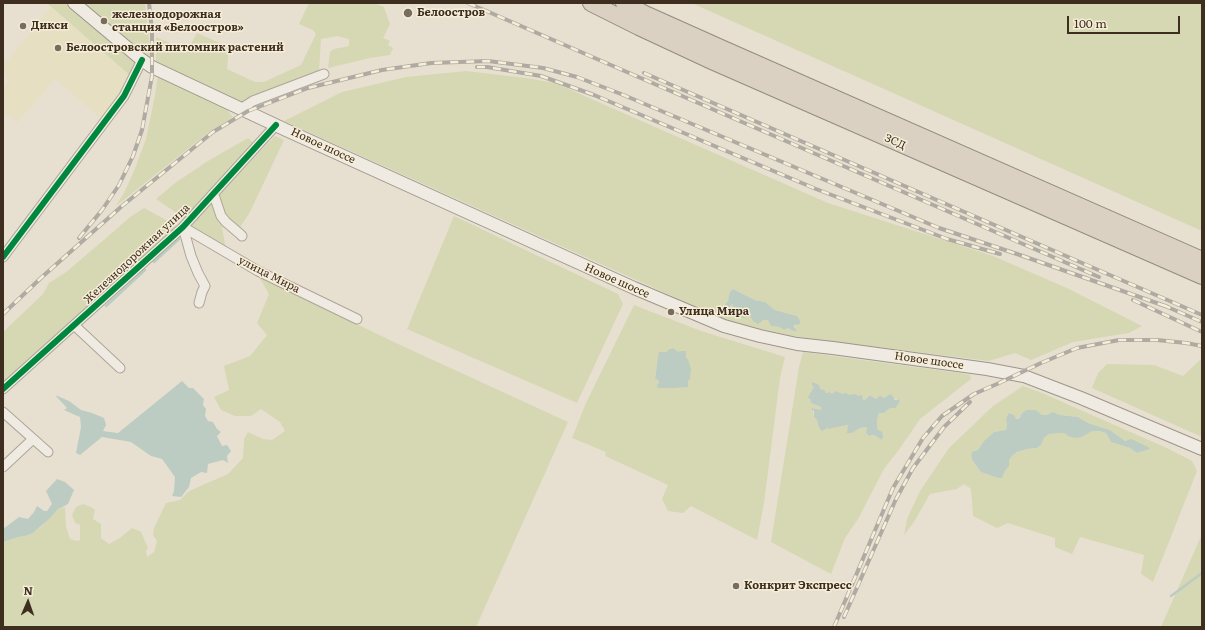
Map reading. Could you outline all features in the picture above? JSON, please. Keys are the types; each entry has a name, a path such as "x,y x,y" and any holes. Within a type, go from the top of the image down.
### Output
{"highway":[{"name":"ЗСД","path":"591,3 714,62 1202,276"},
{"name":"ЗСД","path":"624,3 721,48 1202,260"}],"main road":[{"name":"Новое шоссе","path":"74,3 152,67 634,288 724,326 797,344 987,369 1024,376 1067,392 1202,449"}],"street":[{"path":"3,257 124,96 142,60"},
{"path":"242,108 253,101 324,74"},
{"name":"Железнодорожная улица","path":"3,389 183,227 276,125"},
{"path":"212,195 215,198 221,216 242,236"},
{"path":"183,227 191,256 205,286 199,303"},
{"name":"улица Мира","path":"183,227 258,271 357,319"},
{"path":"74,325 120,368"},
{"path":"3,412 48,452"},
{"path":"3,467 33,439"}],"shaded area":[{"name":"Белоостровский питомник растений","path":"51,7 133,78 105,122 55,79 17,123 3,111 3,90 9,82 3,66"},
{"path":"733,289 755,300 765,302 775,310 797,316 800,324 794,325 796,331 788,328 784,330 779,327 771,326 768,320 763,320 758,324 753,321 750,315 742,318 741,314 736,313 732,304 729,307 726,307 725,304 728,301 730,292"},
{"path":"673,348 678,352 686,351 686,358 688,359 691,369 688,387 658,388 658,380 655,379 659,352 667,352"},
{"path":"182,381 189,388 193,388 204,399 203,405 206,409 205,416 208,421 213,422 217,429 221,432 217,436 222,446 227,445 231,451 227,456 228,463 223,460 208,464 207,473 201,472 191,478 189,487 181,497 172,496 175,477 162,459 151,456 131,442 102,437 80,455 76,453 81,427 80,417 64,410 67,408 55,395 69,401 81,410 104,418 106,425 103,431 118,433"},
{"path":"812,382 819,385 820,389 827,393 829,392 832,394 836,391 842,394 862,395 863,400 870,395 876,399 880,396 884,398 891,394 895,400 900,399 895,408 890,408 884,413 879,413 877,429 882,432 882,440 874,435 869,436 866,433 867,427 860,428 852,433 847,433 848,425 830,429 827,428 822,431 819,428 817,420 814,417 814,411 812,410 812,408 821,410 821,407 811,403 810,399 808,398 812,389 814,388"},
{"path":"1026,410 1036,410 1042,415 1047,415 1053,412 1060,415 1078,417 1088,423 1110,430 1125,441 1131,439 1150,449 1137,453 1130,448 1111,442 1106,433 1099,431 1092,431 1082,437 1074,438 1064,433 1049,434 1037,448 1027,449 1013,455 1009,460 1009,466 1002,478 981,472 973,461 971,455 973,451 978,450 984,441 994,432 1006,430 1006,419 1009,413 1014,415 1016,419 1020,418 1021,414"},
{"path":"57,479 65,482 74,490 68,504 57,510 33,533 3,542 3,529 19,517 28,519 37,506 44,511 47,511 52,504 46,491"}],"green space":[{"path":"47,3 65,3 139,65 133,78"},
{"path":"80,3 145,3 150,60"},
{"path":"309,3 374,3 384,7 390,24 383,38 390,41 388,45 393,48 390,55 328,68 330,52 334,49 349,46 349,39 337,36 321,39 319,71 250,98 244,103 156,63 156,37 187,51 197,33 229,47 227,69 255,82 264,82 301,65 316,34 313,30 299,24"},
{"path":"693,3 1202,3 1202,231 696,5"},
{"path":"466,71 555,83 828,203 993,256 1067,288 1142,326 1129,333 1073,342 1031,360 1015,353 989,361 804,338 769,331 725,320 284,121 342,92 406,77","holes":["733,289 755,300 765,302 775,310 797,316 794,328 784,330 779,327 771,326 769,320 763,320 751,315 736,313 732,304 725,304 728,301"]},
{"path":"158,75 223,105 233,117 209,132 116,206 134,171 146,139"},
{"path":"275,136 284,140 249,214 240,227 229,220 222,228 226,249 189,225"},
{"path":"248,138 254,143 184,218 156,199 175,183 208,161"},
{"path":"144,208 177,226 3,385 3,332 43,294 49,283 65,273 130,217"},
{"path":"454,216 618,294 623,304 577,403 407,329"},
{"path":"259,277 396,343 568,422 476,627 3,627 3,542 33,533 41,527 57,510 65,507 66,527 70,539 77,541 80,540 80,525 75,523 72,515 76,507 83,504 95,510 93,519 101,524 101,538 109,544 120,538 132,528 141,532 148,548 146,551 147,557 154,552 157,541 153,535 154,528 166,503 180,500 189,491 228,474 243,458 244,439 248,432 263,439 272,440 285,431 280,422 261,409 251,416 235,416 221,410 214,397 229,390 224,366 250,356 267,335 257,323 269,294"},
{"path":"634,305 701,331 785,357 780,378 764,503 757,540 691,506 683,513 668,511 662,499 668,485 605,456 606,452 572,438 586,403","holes":["667,352 678,352 686,358 659,383 658,380 655,379 658,356"]},
{"path":"803,352 960,373 970,375 971,379 920,419 884,469 858,519 845,538 831,574 771,542 799,367","holes":["814,388 832,394 858,396 863,400 870,395 876,399 900,399 884,413 879,413 877,429 882,440 874,435 869,436 866,433 867,427 860,428 852,433 849,425 819,428 812,408 821,410 821,407 811,403 810,399"]},
{"path":"1200,360 1202,360 1202,437 1092,388 1098,373 1107,364 1154,365 1183,376"},
{"path":"1023,386 1169,449 1192,461 1197,471 1153,582 1141,574 1144,555 1080,537 1072,554 1055,547 1055,538 1008,523 997,528 973,516 971,489 964,484 957,489 930,494 914,522 904,535 907,519 920,491 949,448 993,406","holes":["1026,410 1036,410 1042,415 1047,415 1053,412 1060,415 1078,417 1088,423 1110,430 1125,441 1128,440 1150,449 1137,453 1130,448 1111,442 1106,433 1099,431 1092,431 1082,437 1068,436 1064,433 1049,434 1037,448 1027,449 1013,455 1009,460 1009,466 1002,478 981,472 973,461 973,451 978,450 984,441 994,432 1006,430 1006,419 1014,415 1015,419 1020,418 1021,414"]},
{"path":"1202,534 1202,627 1161,627"}],"waterway":[{"path":"154,262 179,239"},
{"path":"106,306 145,270"},
{"path":"1171,596 1202,573"}],"railway":[{"path":"79,238 102,210 119,185 133,156 142,130 152,76 152,30 149,3"},
{"path":"468,3 1099,277"},
{"path":"3,314 122,206 213,132 248,111 308,88 382,70 431,63 488,61 543,68 577,77 621,94 939,228 1168,307"},
{"path":"477,67 487,67 541,76 594,95 816,189 947,239 1000,254"},
{"path":"644,73 1202,315"},
{"path":"1133,300 1202,332"},
{"path":"1163,305 1202,322"},
{"path":"834,627 893,488 923,438 942,416 974,394 1077,348 1119,340 1157,340 1202,346"},
{"path":"844,617 896,499 913,468 944,427 970,402"}],"cycle path":[{"path":"3,257 124,96 142,60"},
{"path":"3,389 183,227 276,125"}],"place":[{"name":"Белоостров","path":"408,13"},
{"name":"железнодорожная станция «Белоостров»","path":"104,21"},
{"name":"Дикси","path":"23,26"},
{"name":"Белоостровский питомник растений","path":"58,48"},
{"name":"Улица Мира","path":"671,312"},
{"name":"Конкрит Экспресс","path":"736,586"}]}
